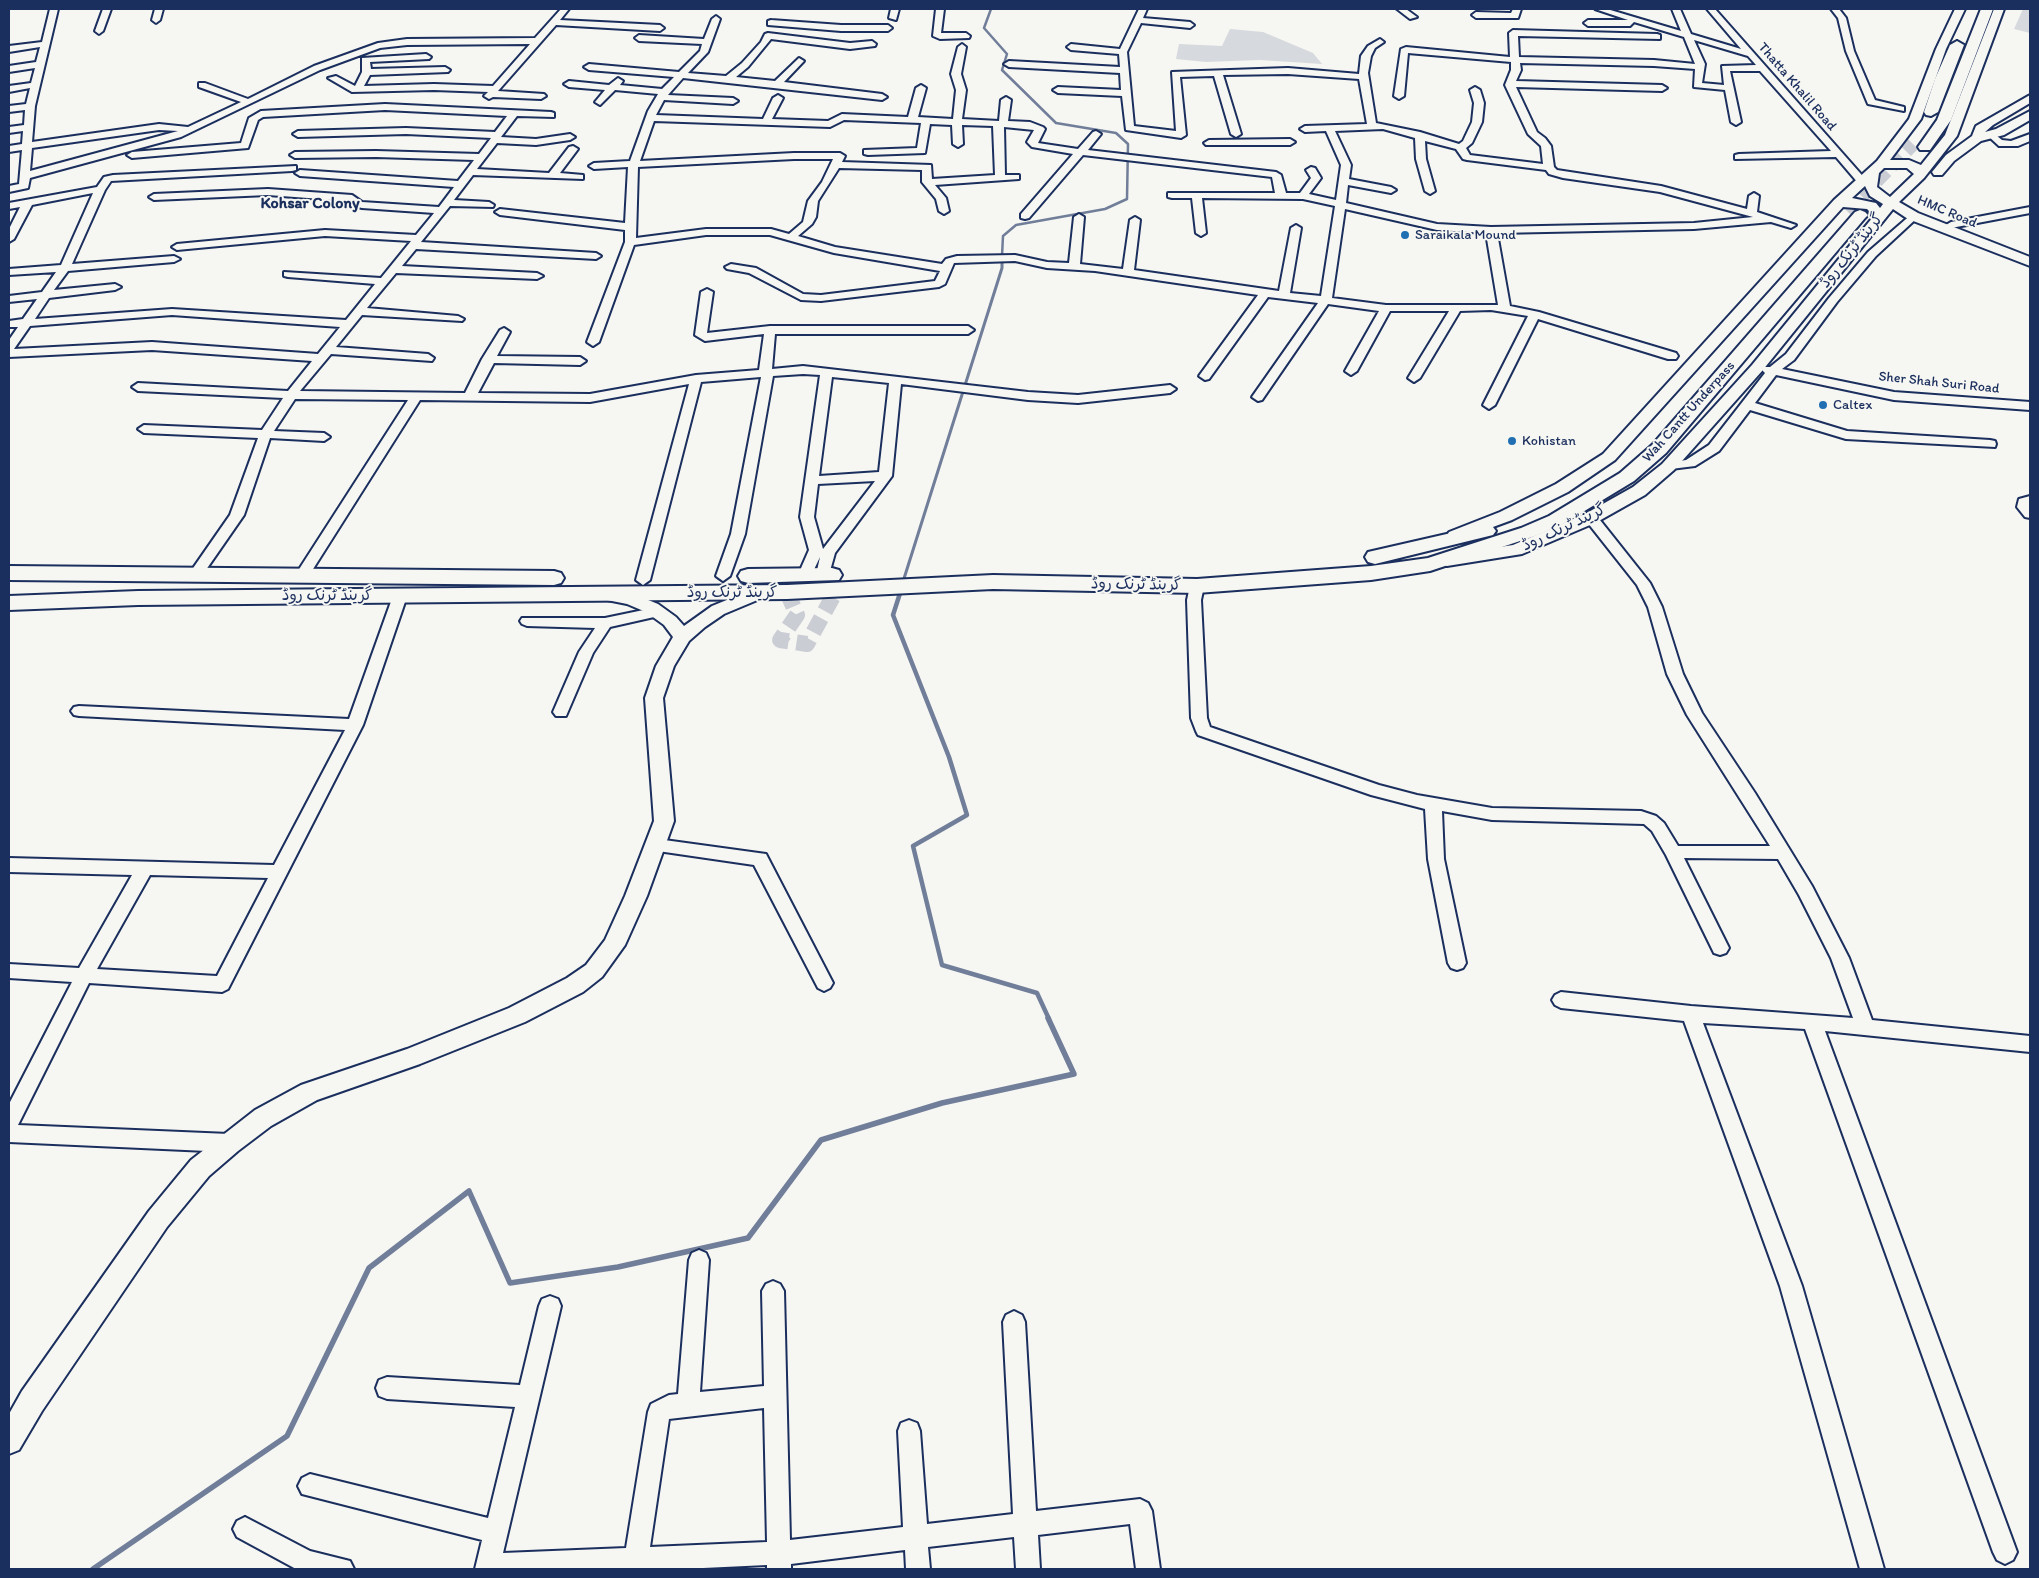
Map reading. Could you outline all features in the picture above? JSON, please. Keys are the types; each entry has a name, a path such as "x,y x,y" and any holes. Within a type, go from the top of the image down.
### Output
{"highway":[{"path":"1973,9 1942,79 1930,118 1919,145 1944,120 1988,9"},
{"name":"Wah Cantt Underpass","path":"1440,552 1528,532 1556,520 1627,477 1659,449 1849,210"},
{"name":"گرینڈ ٹرنک روڈ","path":"9,574 298,574 643,580 723,576 829,579 991,574 1196,578 1370,573 1440,552"},
{"path":"282,597 298,574"},
{"name":"گرینڈ ٹرنک روڈ","path":"9,603 282,597 761,592 829,579"}],"main road":[{"name":"گرینڈ ٹرنک روڈ","path":"1440,552 1562,488 1609,457 1849,210 1914,119 1941,49 1960,9"},
{"name":"گرینڈ ٹرنک روڈ","path":"1440,552 1516,550 1591,518 1639,491 1668,467 1757,368 1879,218 1917,178 1951,136 1999,9"},
{"path":"1872,176 1909,164 1919,169 1917,178 1933,178 1950,158 1977,138 1980,130 1989,122 2030,98"},
{"path":"1966,147 1995,139 2030,115"},
{"path":"1977,138 1995,139"},
{"name":"HMC Road","path":"1872,176 1875,193 1897,198 1912,208 1951,225 2030,255"},
{"name":"HMC Road","path":"1897,198 1913,216 2030,262"},
{"path":"1849,210 1852,202 1871,206 1880,214 1879,218"},
{"path":"9,1440 38,1393 158,1219 200,1168 228,1143 263,1118 309,1092 412,1057 517,1015 575,985 594,971 614,945 656,846 664,821 654,698 665,666 682,637 718,610 761,592"},
{"path":"605,594 630,599 658,612 670,621 682,637"}],"street":[{"path":"9,189 24,186 30,106 43,44 54,9"},
{"path":"99,31 107,9"},
{"path":"156,20 159,9"},
{"path":"479,110 538,34 565,9"},
{"path":"940,9 938,35 966,36"},
{"path":"1143,9 1123,52 1129,128 1164,148 1247,171 1276,175 1281,195"},
{"path":"1402,9 1413,18"},
{"path":"1476,15 1515,16 1517,9"},
{"path":"1599,9 1749,54"},
{"path":"1676,9 1699,67 1697,85 1728,88"},
{"name":"Thatta Khalil Road","path":"1711,9 1837,154 1872,176"},
{"path":"1835,9 1842,18 1852,58 1871,102 1901,109"},
{"path":"593,342 630,242 633,166 653,111 663,94 704,52 716,19"},
{"path":"727,80 751,59 765,43 773,19 841,28 888,28"},
{"path":"1138,20 1190,25"},
{"path":"552,22 660,28"},
{"path":"1588,23 1650,23"},
{"path":"1657,37 1513,33 1516,70 1510,84 1533,134 1542,140 1546,146 1549,167 1553,172 1563,175 1661,189 1752,212 1791,225"},
{"path":"25,176 118,152 191,130 316,68 394,42 491,39 538,34"},
{"path":"768,36 850,46 872,44"},
{"path":"637,38 708,42"},
{"path":"1372,126 1364,77 1366,56 1372,46 1380,42"},
{"path":"9,49 43,44"},
{"path":"958,144 957,123 961,90 956,74 962,47"},
{"path":"1071,47 1123,52"},
{"path":"1399,96 1404,51 1515,55 1576,63 1654,63 1699,67"},
{"path":"1515,55 1534,51"},
{"path":"1552,52 1656,53"},
{"path":"358,89 367,72 365,60 368,58 426,56"},
{"path":"777,84 799,61"},
{"path":"9,69 40,64"},
{"path":"1009,64 1123,70"},
{"path":"589,67 777,84 882,97"},
{"path":"1736,122 1725,68 1762,68"},
{"path":"367,72 446,70"},
{"path":"600,102 628,71"},
{"path":"1217,72 1236,134"},
{"path":"652,118 767,120 830,124 842,117 1037,127 1040,132 1032,144 1134,160 1164,148 1182,133 1174,74 1288,72 1364,77"},
{"path":"333,78 352,89 434,86 541,96"},
{"path":"202,84 249,102"},
{"path":"569,84 733,101"},
{"path":"1510,84 1662,88"},
{"path":"9,89 34,86"},
{"path":"912,120 921,88"},
{"path":"1058,90 1127,93"},
{"path":"1460,147 1467,143 1477,122 1479,102 1475,90"},
{"path":"767,120 778,98"},
{"path":"1000,178 1001,124 1006,100"},
{"path":"9,109 30,106"},
{"path":"118,152 118,156 129,156 245,146 254,118 261,114 385,107 479,110 551,115"},
{"path":"196,574 237,515 265,435 291,396 382,281 445,206 515,112"},
{"path":"868,152 921,150 926,121"},
{"path":"1305,129 1372,126 1420,135 1460,147 1467,157 1518,165 1549,167"},
{"path":"9,130 28,127"},
{"path":"9,149 159,127 191,130"},
{"path":"1258,397 1326,299 1334,237 1342,206 1346,165 1329,128"},
{"path":"298,134 406,131 536,142 570,137"},
{"path":"1025,216 1096,134"},
{"path":"1420,135 1421,159 1430,191"},
{"path":"1995,139 2014,144 2030,136"},
{"path":"1209,144 1247,150 1290,142"},
{"path":"552,176 573,149"},
{"path":"1247,150 1247,171"},
{"path":"295,155 376,154 481,157"},
{"path":"1739,157 1837,154"},
{"path":"594,166 633,166 755,158 840,156 837,165 813,201 811,218 807,224 791,237"},
{"path":"837,165 927,167 927,182 941,198 944,211"},
{"path":"1303,196 1316,178 1310,170"},
{"path":"9,348 48,294 64,267 100,189 108,180 113,178 296,171 462,184"},
{"path":"471,172 579,177"},
{"path":"927,182 1015,177"},
{"path":"1344,182 1391,190"},
{"path":"9,206 100,189"},
{"path":"154,197 261,191 352,198 354,203 362,205 489,205"},
{"path":"1172,195 1303,196 1437,227 1491,230 1694,226 1772,219"},
{"path":"1197,196 1201,233"},
{"path":"1752,212 1754,196"},
{"path":"9,239 12,227 28,202"},
{"path":"1951,225 2030,210"},
{"path":"500,212 631,227"},
{"path":"1668,467 1690,463 1714,448 1774,370 1790,357 1833,300 1872,254 1913,216"},
{"path":"1074,267 1079,217"},
{"path":"1128,273 1135,220"},
{"path":"1284,295 1296,228"},
{"path":"1491,230 1505,309"},
{"path":"177,247 325,232 596,256"},
{"path":"630,242 706,232 771,232 834,250 945,268"},
{"path":"1856,247 1872,254"},
{"path":"731,267 752,270 801,297 821,298 940,284 945,268 950,261 966,258 1015,258 1047,265 1128,273 1386,308 1457,307 1505,309 1535,314 1672,356"},
{"path":"9,272 174,259"},
{"path":"392,270 537,276"},
{"path":"288,274 382,281"},
{"path":"9,299 115,287"},
{"path":"707,292 701,335 705,337 770,330 968,330"},
{"path":"1205,376 1265,293"},
{"path":"1414,378 1457,307"},
{"path":"1351,371 1386,308"},
{"path":"9,324 29,321 172,312 348,324"},
{"path":"358,312 458,319"},
{"path":"1489,406 1535,314"},
{"path":"723,576 738,534 767,372 770,330"},
{"path":"469,398 488,358 504,332"},
{"path":"9,353 152,346 428,358"},
{"path":"488,358 580,361"},
{"name":"Sher Shah Suri Road","path":"1757,368 1894,396 2030,406"},
{"path":"138,386 291,396 590,398 696,379 803,370 1028,396 1078,399 1170,389"},
{"path":"826,373 807,518 816,550 829,579"},
{"path":"643,580 696,379"},
{"path":"829,579 828,552 884,476 888,462 895,380"},
{"path":"298,574 416,397"},
{"path":"1746,405 1846,435 1990,444"},
{"path":"144,429 324,437"},
{"path":"812,480 884,476"},
{"path":"2030,500 2024,502 2024,507 2030,514"},
{"path":"1591,518 1643,583 1655,607 1675,674 1695,715 1749,797 1806,891 1840,958 1865,1027"},
{"path":"1196,578 1194,600 1198,718 1204,731 1376,791 1433,804 1492,814 1641,817 1650,820 1658,827 1673,853 1720,948"},
{"path":"9,971 85,974 222,984 355,725 400,596"},
{"path":"527,621 605,623 658,612"},
{"path":"562,712 586,652 605,623"},
{"path":"79,712 355,725"},
{"path":"1433,804 1436,859 1458,963"},
{"path":"656,846 760,859 824,983"},
{"path":"1673,853 1692,851 1782,852"},
{"path":"9,865 278,872"},
{"path":"9,1123 85,974 144,868"},
{"path":"1562,1000 1691,1014 1812,1022 2030,1044"},
{"path":"1691,1014 1791,1286 1872,1569"},
{"path":"1812,1022 2005,1552"},
{"path":"9,1133 228,1143"},
{"path":"688,1404 699,1260"},
{"path":"773,1291 779,1561"},
{"path":"550,1306 488,1568 779,1561 915,1537 1140,1511 1148,1569"},
{"path":"1014,1322 1024,1525 1028,1569"},
{"path":"387,1388 529,1397"},
{"path":"636,1564 659,1412 668,1406 776,1396"},
{"path":"909,1432 918,1569"},
{"path":"310,1486 496,1532"},
{"path":"245,1529 308,1562 342,1569"}],"shaded area":[{"path":"2023,9 2030,9 2030,33 2014,29"},
{"path":"1230,29 1263,32 1313,53 1322,64 1260,60 1206,62 1176,59 1179,44 1222,46"}],"waterway":[{"path":"991,9 984,28 1007,54 1002,70 1056,123 1116,133 1128,144 1127,199 1105,209 1016,225 1003,236 1002,256"},
{"path":"901,588 1002,268 1002,256"},
{"path":"902,587 893,615 949,757 967,815 913,846 942,965 1037,993 1049,1019"},
{"path":"93,1569 287,1436 369,1268 469,1191 510,1283 618,1267 748,1238 821,1140 942,1103 1074,1074 1048,1018"}],"tunnel":[{"path":"1847,211 1913,144"},
{"path":"787,592 797,615 780,640 807,644 836,591"}],"place":[{"name":"Saraikala Mound","path":"1405,235"},
{"name":"Caltex","path":"1823,405"},
{"name":"Kohistan","path":"1512,441"}],"district":[{"name":"Kohsar Colony","path":"310,204"}]}
